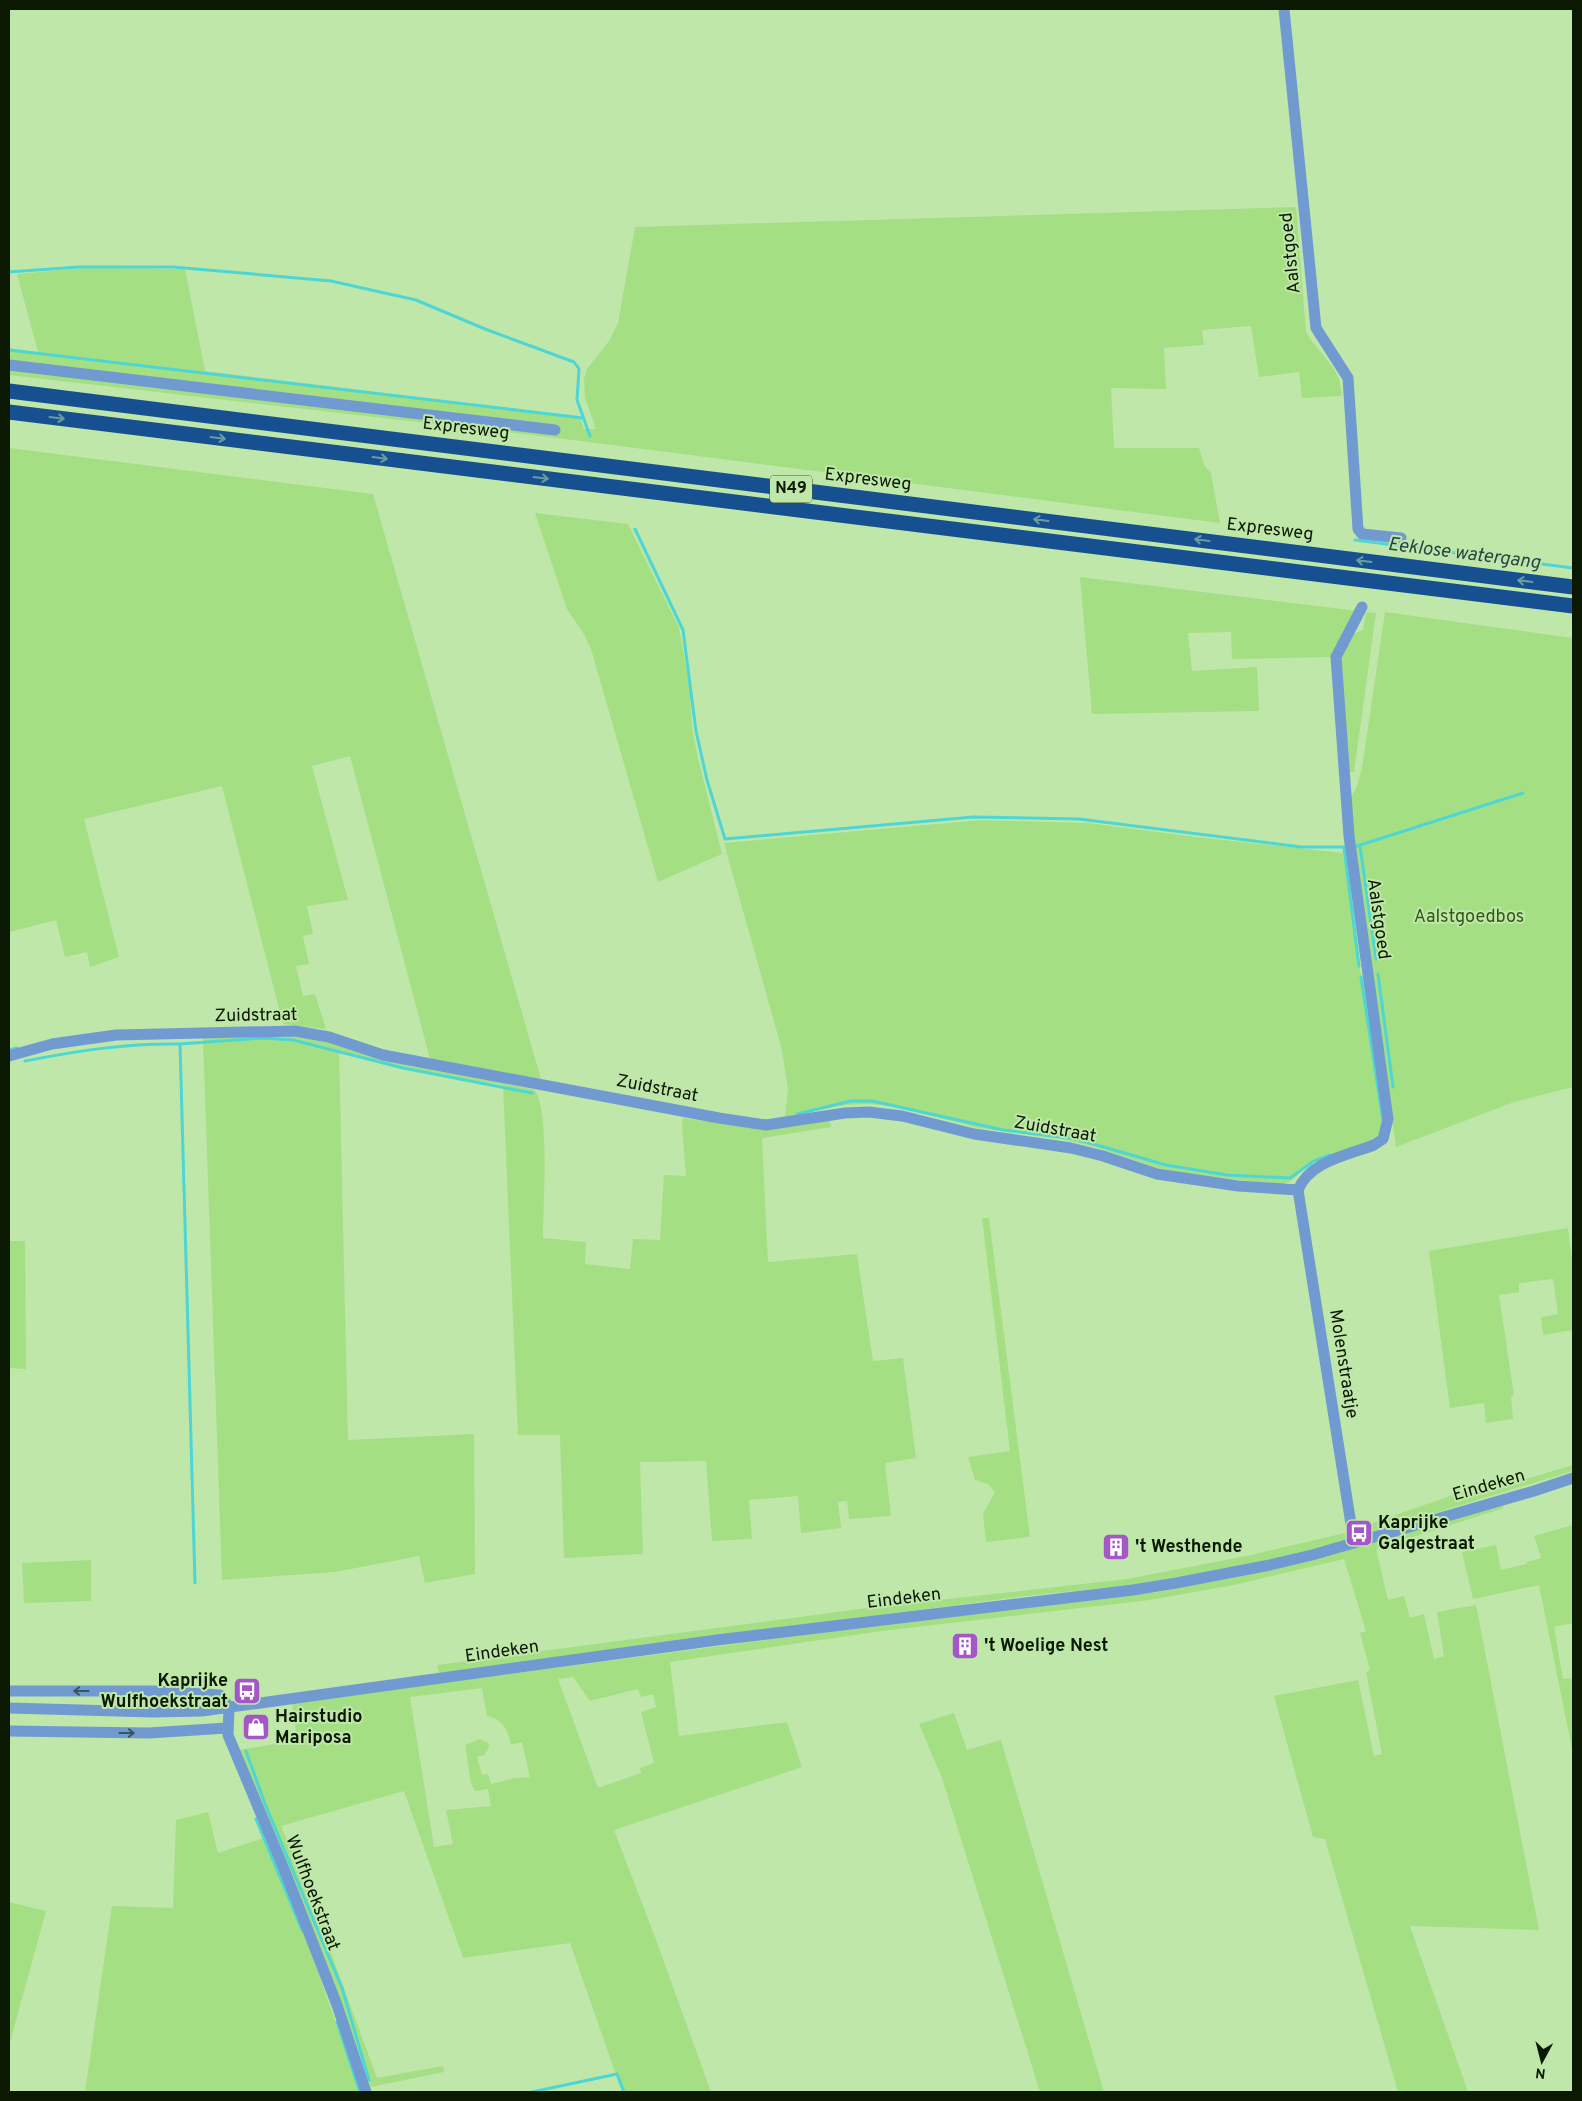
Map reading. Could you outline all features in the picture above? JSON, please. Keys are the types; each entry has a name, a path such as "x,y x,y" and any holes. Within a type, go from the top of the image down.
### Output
{"highway":[{"name":"Expresweg","path":"9,391 1573,587"},
{"name":"N49","path":"9,412 1573,606"}],"street":[{"name":"Aalstgoed","path":"1286,9 1316,328 1348,378 1358,529 1362,534 1401,538"},
{"path":"9,365 555,430"},
{"name":"Aalstgoed","path":"1298,1190 1302,1180 1314,1169 1374,1145 1383,1139 1388,1119 1349,836 1336,658 1362,607"},
{"name":"Zuidstraat","path":"9,1056 52,1044 116,1035 296,1031 329,1037 383,1054 719,1118 766,1125 844,1113 870,1112 902,1116 974,1134 1071,1148 1104,1156 1157,1174 1238,1186 1298,1190"},
{"name":"Molenstraatje","path":"1298,1190 1354,1544"},
{"name":"Eindeken","path":"9,1708 152,1712 202,1711 727,1639 1133,1590 1270,1565 1354,1544 1573,1478"},
{"path":"9,1691 155,1691 220,1695 229,1707"},
{"name":"Wulfhoekstraat","path":"229,1707 228,1735 284,1869 337,2005 366,2092"},
{"path":"9,1731 149,1733 228,1728"}],"green space":[{"path":"1296,207 1306,332 1336,373 1342,396 1302,398 1299,372 1259,377 1251,326 1202,330 1204,345 1164,348 1166,389 1111,388 1114,448 1199,448 1204,465 1211,473 1220,523 557,438 9,375 9,348 38,352 17,274 84,268 185,269 205,371 580,417 584,429 596,429 585,398 584,379 587,369 609,341 618,323 635,227"},
{"path":"9,448 373,494 541,1079 430,1059 350,756 312,766 348,900 307,906 313,934 303,936 309,964 296,966 303,996 315,994 326,1029 283,1024 222,786 84,819 119,957 90,967 87,952 65,957 56,920 10,932"},
{"path":"535,513 628,524 679,628 690,688 692,727 697,754 722,854 658,882 591,649 584,634 567,609"},
{"path":"1080,577 1359,611 1332,657 1232,659 1231,632 1188,633 1192,671 1257,667 1259,711 1092,714"},
{"path":"1366,612 1376,613 1354,772 1346,771 1340,658 1351,635 1363,630"},
{"name":"Aalstgoedbos","path":"1385,612 1573,638 1573,1087 1514,1102 1396,1147 1352,837 1351,798 1357,786 1362,768"},
{"path":"981,820 1088,823 1343,853 1382,1118 1380,1134 1364,1144 1316,1162 1291,1181 1281,1185 1158,1168 1098,1148 1066,1140 978,1128 893,1106 845,1105 785,1117 788,1089 782,1050 724,843"},
{"path":"293,1035 318,1039 535,1090 540,1102 543,1119 543,1238 586,1242 585,1264 630,1269 633,1239 660,1240 664,1175 686,1176 683,1118 761,1129 830,1119 831,1127 762,1138 768,1262 857,1254 873,1361 903,1358 916,1458 885,1463 891,1516 849,1519 847,1501 838,1502 841,1528 801,1533 798,1496 749,1500 752,1539 712,1541 706,1461 640,1462 643,1554 564,1558 560,1435 518,1435 503,1085 398,1068 339,1050 348,1440 474,1434 475,1574 425,1583 419,1556 335,1572 222,1580 203,1038"},
{"path":"982,1218 989,1218 1030,1537 986,1542 983,1514 995,1492 988,1484 975,1480 968,1457 1010,1451"},
{"path":"1568,1228 1573,1269 1573,1330 1543,1335 1541,1317 1558,1314 1553,1279 1519,1283 1519,1292 1499,1295 1514,1395 1511,1396 1513,1419 1486,1423 1484,1403 1450,1408 1429,1251"},
{"path":"9,1241 25,1241 26,1369 9,1368"},
{"path":"1573,1465 1573,1471 1366,1534 1355,1523 1364,1526 1493,1481 1495,1488"},
{"path":"1500,1501 1504,1508 1376,1549 1388,1600 1404,1596 1410,1618 1424,1614 1434,1659 1444,1656 1437,1612 1476,1605 1539,1930 1410,1926 1468,2092 1398,2092 1325,1839 1313,1837 1274,1696 1358,1680 1374,1756 1382,1754 1366,1672 1370,1670 1360,1633 1366,1631 1344,1559 1234,1585 1150,1600 882,1631 670,1662 679,1736 787,1722 802,1767 614,1830 711,2092 622,2092 570,1943 463,1958 404,1791 281,1826 304,1879 377,2078 443,2066 444,2072 371,2087 350,2027 239,1750 297,1740 292,1703 984,1611 1158,1592 1237,1577","holes":["573,1677 590,1701 638,1689 641,1697 653,1694 656,1707 641,1712 654,1763 640,1768 641,1773 598,1788 558,1679","482,1688 487,1716 493,1717 504,1726 511,1745 522,1742 530,1777 514,1778 491,1784 488,1774 482,1775 477,1757 484,1755 489,1747 488,1743 480,1739 465,1745 471,1783 475,1791 488,1789 491,1806 446,1810 453,1844 434,1847 410,1697"]},
{"path":"1573,1525 1573,1623 1554,1627 1563,1679 1573,1678 1573,1754 1539,1585 1473,1599 1462,1552 1496,1545 1501,1570 1526,1564 1541,1558 1534,1536"},
{"path":"1345,1533 1347,1542 1280,1558 1131,1585 1018,1597 439,1673 437,1665 867,1608 1127,1579 1251,1555"},
{"path":"91,1560 91,1601 24,1603 22,1563"},
{"path":"954,1713 967,1750 1001,1740 1104,2092 1040,2092 942,1778 919,1724"},
{"path":"208,1812 218,1853 264,1838 304,1932 360,2092 85,2092 112,1906 173,1908 176,1820"},
{"path":"9,1902 46,1911 9,2046"}],"waterway":[{"path":"9,272 78,267 173,267 331,281 416,300 485,329 574,362 579,369 577,400 590,436"},
{"path":"9,350 583,418"},
{"path":"635,529 683,630 696,731 707,780 725,839 973,817 1079,819 1301,847 1348,847"},
{"name":"Eeklose watergang","path":"1355,540 1573,568"},
{"path":"1354,847 1523,793"},
{"path":"1360,846 1376,959"},
{"path":"1344,848 1359,966"},
{"path":"1378,974 1393,1087"},
{"path":"1361,977 1383,1121"},
{"path":"180,1044 262,1038 293,1040 403,1068 532,1093"},
{"path":"25,1061 102,1048 180,1044 195,1583"},
{"path":"9,1050 17,1048"},
{"path":"797,1114 851,1101 872,1101 1003,1130 1076,1139 1166,1165 1227,1175 1290,1178 1314,1161 1330,1155"},
{"path":"246,1751 265,1804 342,1988 369,2080"},
{"path":"256,1819 302,1930"},
{"path":"337,2022 360,2092"},
{"path":"532,2092 617,2074 624,2092"}],"place":[{"name":"Kaprijke Galgestraat","path":"1359,1533"},
{"name":"'t Westhende","path":"1116,1547"},
{"name":"'t Woelige Nest","path":"965,1646"},
{"name":"Kaprijke Wulfhoekstraat","path":"247,1691"},
{"name":"Hairstudio Mariposa","path":"256,1727"}]}
